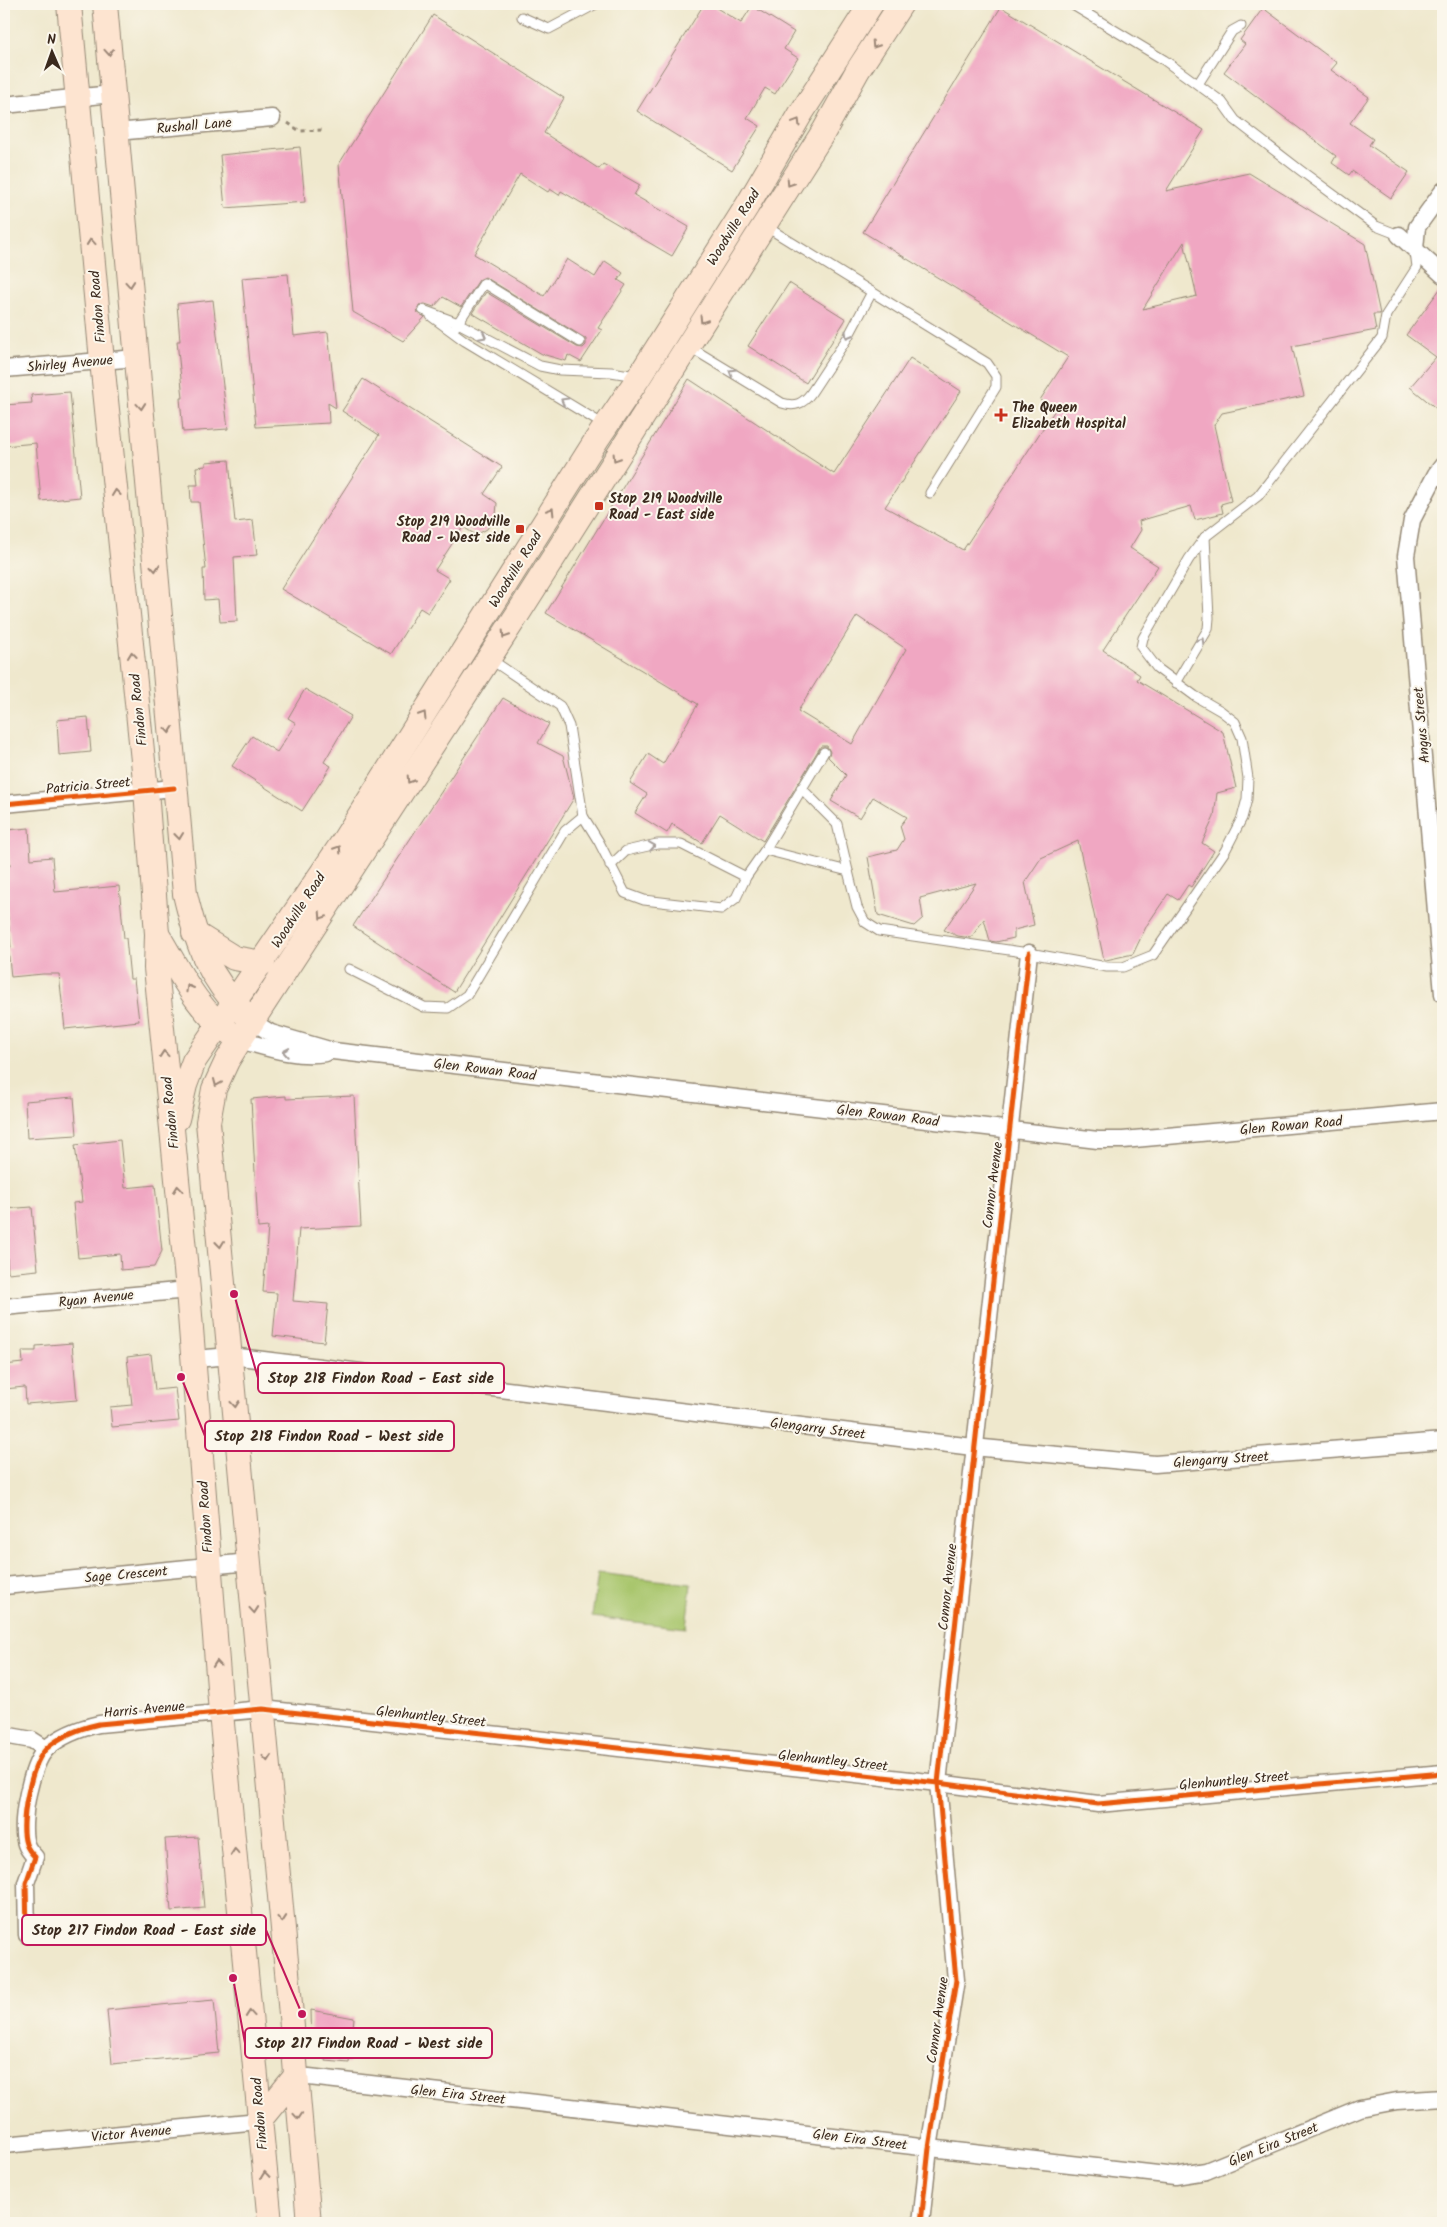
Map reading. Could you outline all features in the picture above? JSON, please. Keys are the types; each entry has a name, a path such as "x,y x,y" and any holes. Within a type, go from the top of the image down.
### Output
{"main road":[{"name":"Findon Road","path":"69,4 102,360 146,790 157,934 156,968 188,1290 221,1713 270,2223"},
{"name":"Findon Road","path":"105,4 185,894 194,933 214,978 235,1004 246,1031"},
{"name":"Woodville Road","path":"173,1138 185,1085 194,1061 263,963 341,845 479,650 687,346 755,215 800,115 871,4"},
{"name":"Woodville Road","path":"246,1031 479,650 606,427 639,377 755,215 824,131 858,70 902,4"},
{"path":"194,933 234,958 263,963"},
{"path":"157,934 196,1001 219,1026 246,1031 227,1061 214,1089 208,1122 231,1356 309,2223"},
{"path":"259,2122 295,2077"}],"street":[{"path":"4,105 112,94"},
{"name":"Rushall Lane","path":"116,132 272,118"},
{"path":"1415,249 1417,227 1443,191"},
{"path":"1399,235 1443,275"},
{"name":"Shirley Avenue","path":"4,369 137,358"},
{"name":"Angus Street","path":"1443,465 1436,474 1412,520 1406,556 1443,994"},
{"name":"Patricia Street","path":"4,804 174,788"},
{"name":"Connor Avenue","path":"921,2223 929,2148 956,1980 938,1783 973,1447 1029,953"},
{"name":"Glen Rowan Road","path":"246,1031 272,1049 310,1056 333,1051"},
{"name":"Glen Rowan Road","path":"246,1031 271,1033 333,1051 1098,1140 1123,1140 1443,1111"},
{"name":"Ryan Avenue","path":"4,1307 188,1290"},
{"name":"Glengarry Street","path":"194,1359 231,1356 973,1447 1155,1464 1443,1441"},
{"name":"Sage Crescent","path":"4,1586 249,1562"},
{"name":"Glenhuntley Street","path":"221,1713 263,1709 938,1783 1098,1804 1443,1773"},
{"name":"Harris Avenue","path":"46,1750 80,1728 100,1724 221,1713"},
{"path":"4,1735 32,1740 46,1750 27,1793 24,1814 25,1840 30,1852 35,1857 26,1883 27,1935"},
{"name":"Glen Eira Street","path":"295,2077 309,2077 1175,2176 1206,2171 1360,2108 1397,2102 1443,2098"},
{"name":"Victor Avenue","path":"4,2145 259,2122"}],"lane":[{"path":"522,17 549,29 596,4"},
{"path":"1071,4 1164,60 1222,102 1235,120 1300,170 1376,226 1399,235"},
{"path":"1198,84 1232,31 1241,26"},
{"path":"755,215 872,292 986,363 996,376 996,387 930,493"},
{"path":"801,788 837,824 856,907 865,922 879,931 1029,953 1107,967 1123,967 1153,955 1225,851 1242,818 1247,799 1248,778 1242,738 1235,722 1176,683 1157,668 1141,647 1144,638 1161,605 1205,537 1258,496 1382,338 1386,315 1417,267 1415,249"},
{"path":"452,333 484,283 580,342"},
{"path":"687,346 782,403 797,405 804,402 811,394 848,337 872,292"},
{"path":"606,427 452,333 423,310 458,323 540,366 560,370 611,372 639,377"},
{"path":"1176,683 1208,629 1205,537"},
{"path":"479,650 560,706 569,726 582,816 599,842 625,893 644,900 721,909 736,898 746,877 824,752"},
{"path":"349,970 424,1007 448,1008 467,995 565,831 582,816"},
{"path":"610,866 626,851 657,844 681,844 746,877"},
{"path":"764,850 848,870"}],"path":[{"path":"272,118 282,119 300,131 323,130"}],"green space":[{"path":"598,1573 691,1584 686,1628 592,1617"}],"building":[{"path":"704,4 710,4 741,23 752,6 794,32 784,49 798,58 775,94 765,88 747,118 760,126 732,170 637,111"},
{"path":"1001,7 1204,130 1166,191 1249,173 1365,244 1380,314 1373,314 1376,330 1292,346 1304,396 1222,413 1214,425 1231,501 1221,504 1223,513 1195,520 1191,506 1139,521 1141,530 1130,548 1158,566 1103,650 1140,675 1137,680 1223,732 1236,788 1217,793 1214,817 1202,843 1214,851 1191,887 1188,885 1178,900 1168,894 1147,925 1133,954 1104,960 1078,841 1041,858 1025,882 1034,925 1014,930 1014,938 996,942 990,941 984,919 971,938 958,936 944,930 976,883 920,898 923,918 914,926 878,915 868,857 897,850 904,839 900,826 907,817 873,797 860,818 831,801 846,775 828,757 830,752 827,746 821,746 763,841 720,814 702,843 672,824 667,833 635,813 647,794 630,783 648,754 663,764 698,704 546,613 689,379 834,474 910,358 961,391 885,507 963,550 1055,410 1040,400 1068,357 863,232","holes":["1184,242 1197,296 1143,309","857,616 906,649 852,744 798,711"]},
{"path":"1263,8 1337,63 1331,70 1369,97 1350,123 1373,139 1369,145 1409,172 1391,198 1352,171 1349,175 1332,163 1336,156 1224,72 1245,44 1240,40"},
{"path":"433,15 564,98 544,133 599,169 603,164 640,185 634,195 689,227 672,256 561,191 559,195 550,189 548,192 520,174 474,254 544,296 567,259 595,277 605,261 623,273 618,280 626,285 598,328 602,330 581,362 568,355 566,361 542,354 472,313 486,292 577,347 583,348 586,345 586,339 485,277 479,280 461,307 443,297 434,307 425,304 419,305 417,312 425,317 403,341 353,312 339,164"},
{"path":"300,147 305,202 225,208 220,155"},
{"path":"288,274 294,336 328,332 336,408 328,403 329,423 256,427 242,278"},
{"path":"789,283 846,319 806,383 748,346"},
{"path":"1443,285 1443,414 1410,387 1436,357 1406,335"},
{"path":"213,300 228,429 183,432 180,398 183,398 177,341 180,341 177,304"},
{"path":"363,379 502,467 484,494 497,503 496,515 487,529 476,535 463,527 435,570 450,579 428,613 420,608 391,654 281,589 379,435 342,411"},
{"path":"70,392 80,497 41,501 36,443 4,446 4,405 32,403 31,395"},
{"path":"229,460 235,522 253,520 257,555 234,557 237,621 220,622 218,599 204,600 203,569 206,569 199,502 191,502 190,485 198,485 196,467 206,466 206,462"},
{"path":"305,689 351,716 324,762 331,766 302,811 232,766 252,736 277,752 296,723 288,718"},
{"path":"503,698 549,724 538,743 563,756 574,798 454,992 353,926"},
{"path":"88,717 91,752 59,755 57,720"},
{"path":"29,828 31,859 52,857 55,892 119,886 130,979 134,979 139,1021 65,1029 59,974 11,977 8,948 11,948 4,882 4,866 10,866 7,830"},
{"path":"286,1096 286,1099 354,1096 361,1226 299,1229 293,1301 328,1304 324,1342 273,1336 277,1293 263,1292 268,1227 258,1228 251,1099"},
{"path":"74,1097 77,1135 27,1138 25,1101"},
{"path":"120,1140 125,1188 155,1185 162,1251 154,1267 121,1270 120,1254 78,1258 73,1203 82,1202 75,1145"},
{"path":"32,1207 38,1270 8,1273 4,1209"},
{"path":"72,1343 77,1400 26,1404 25,1387 4,1389 4,1365 23,1363 22,1351 36,1351 36,1346"},
{"path":"151,1354 155,1390 175,1388 179,1421 112,1427 110,1407 132,1405 127,1357"},
{"path":"198,1837 204,1908 171,1911 165,1839"},
{"path":"214,2000 219,2053 112,2064 107,2010"},
{"path":"311,2010 354,2018 349,2063 326,2061 312,2050"}],"cycle path":[{"path":"4,804 174,788"},
{"path":"921,2223 929,2148 956,1980 938,1783 1029,953"},
{"path":"27,1935 26,1883 35,1857 26,1844 24,1834 25,1808 31,1779 41,1756 47,1748 59,1739 99,1724 263,1709 938,1783 1098,1804 1443,1773"}],"place":[{"name":"The Queen Elizabeth Hospital","path":"1001,415"},
{"name":"Stop 219 Woodville Road - East side","path":"599,506"},
{"name":"Stop 219 Woodville Road - West side","path":"520,529"},
{"name":"Stop 218 Findon Road - East side","path":"234,1294"},
{"name":"Stop 218 Findon Road - West side","path":"181,1377"},
{"name":"Stop 217 Findon Road - West side","path":"233,1978"},
{"name":"Stop 217 Findon Road - East side","path":"302,2014"}]}
